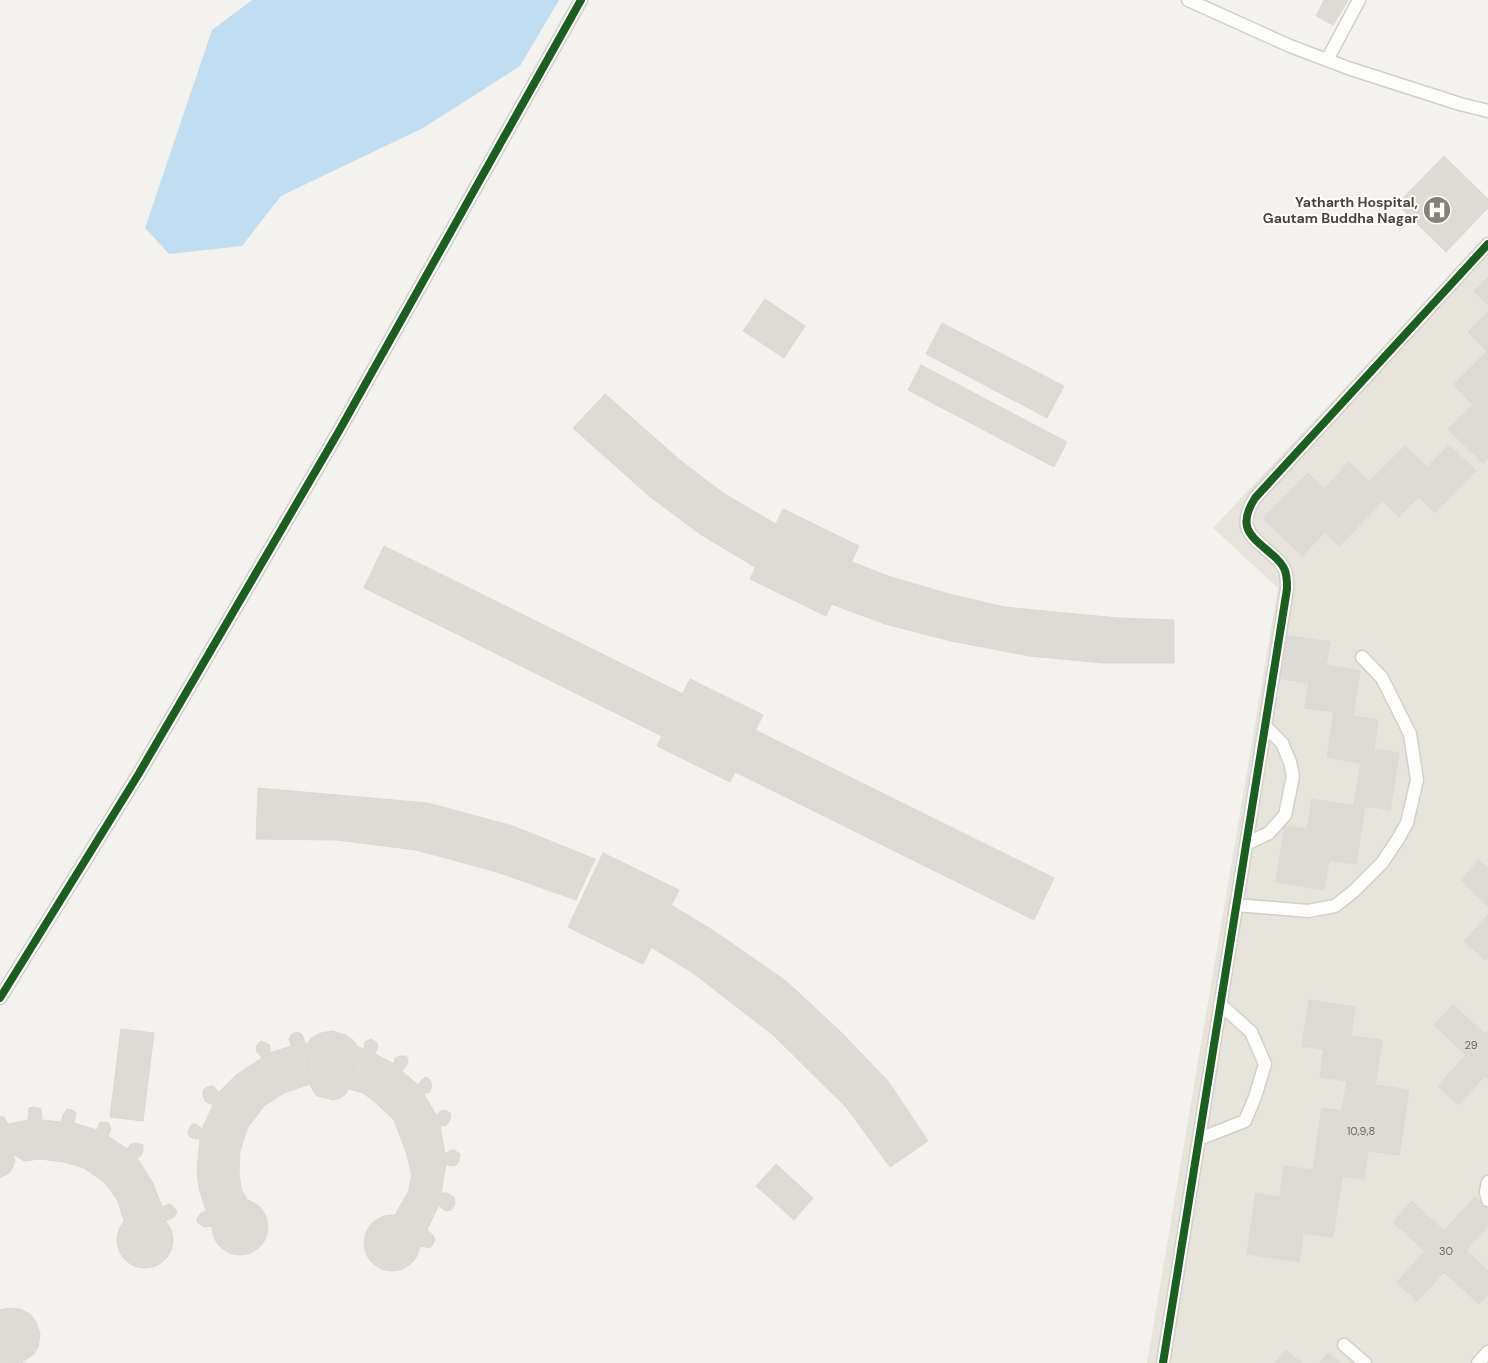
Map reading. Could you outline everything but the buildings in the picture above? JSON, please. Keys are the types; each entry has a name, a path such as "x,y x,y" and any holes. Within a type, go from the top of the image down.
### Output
{"street":[{"path":"0,998 138,775 330,448 582,0"},
{"path":"1188,0 1290,46 1327,60 1451,101 1488,111"},
{"path":"1327,60 1359,0"},
{"path":"1163,1363 1287,590 1286,573 1280,562 1252,536 1246,528 1245,519 1248,509 1262,491 1488,244"},
{"path":"1236,905 1308,912 1335,906 1354,891 1382,863 1407,823 1417,780 1410,734 1382,678 1362,657"},
{"path":"1246,844 1269,833 1285,815 1292,786 1293,776 1290,762 1282,743 1265,726"},
{"path":"1199,1139 1244,1121 1255,1097 1265,1064 1251,1032 1220,1004"},
{"path":"1488,1182 1486,1192 1488,1200"},
{"path":"1344,1345 1365,1363"},
{"path":"1478,1363 1488,1352"}],"shaded area":[{"path":"1488,236 1488,1363 1147,1363 1278,588 1213,528"}],"water":[{"path":"252,0 559,0 520,66 423,128 281,196 242,246 169,254 145,228 212,30"}],"cycle path":[{"path":"0,998 138,775 339,431 581,0"},
{"path":"1163,1363 1287,589 1286,574 1282,565 1249,532 1247,526 1249,509 1255,498 1488,244"}],"place":[{"name":"Yatharth Hospital, Gautam Buddha Nagar","path":"1437,210"}]}
